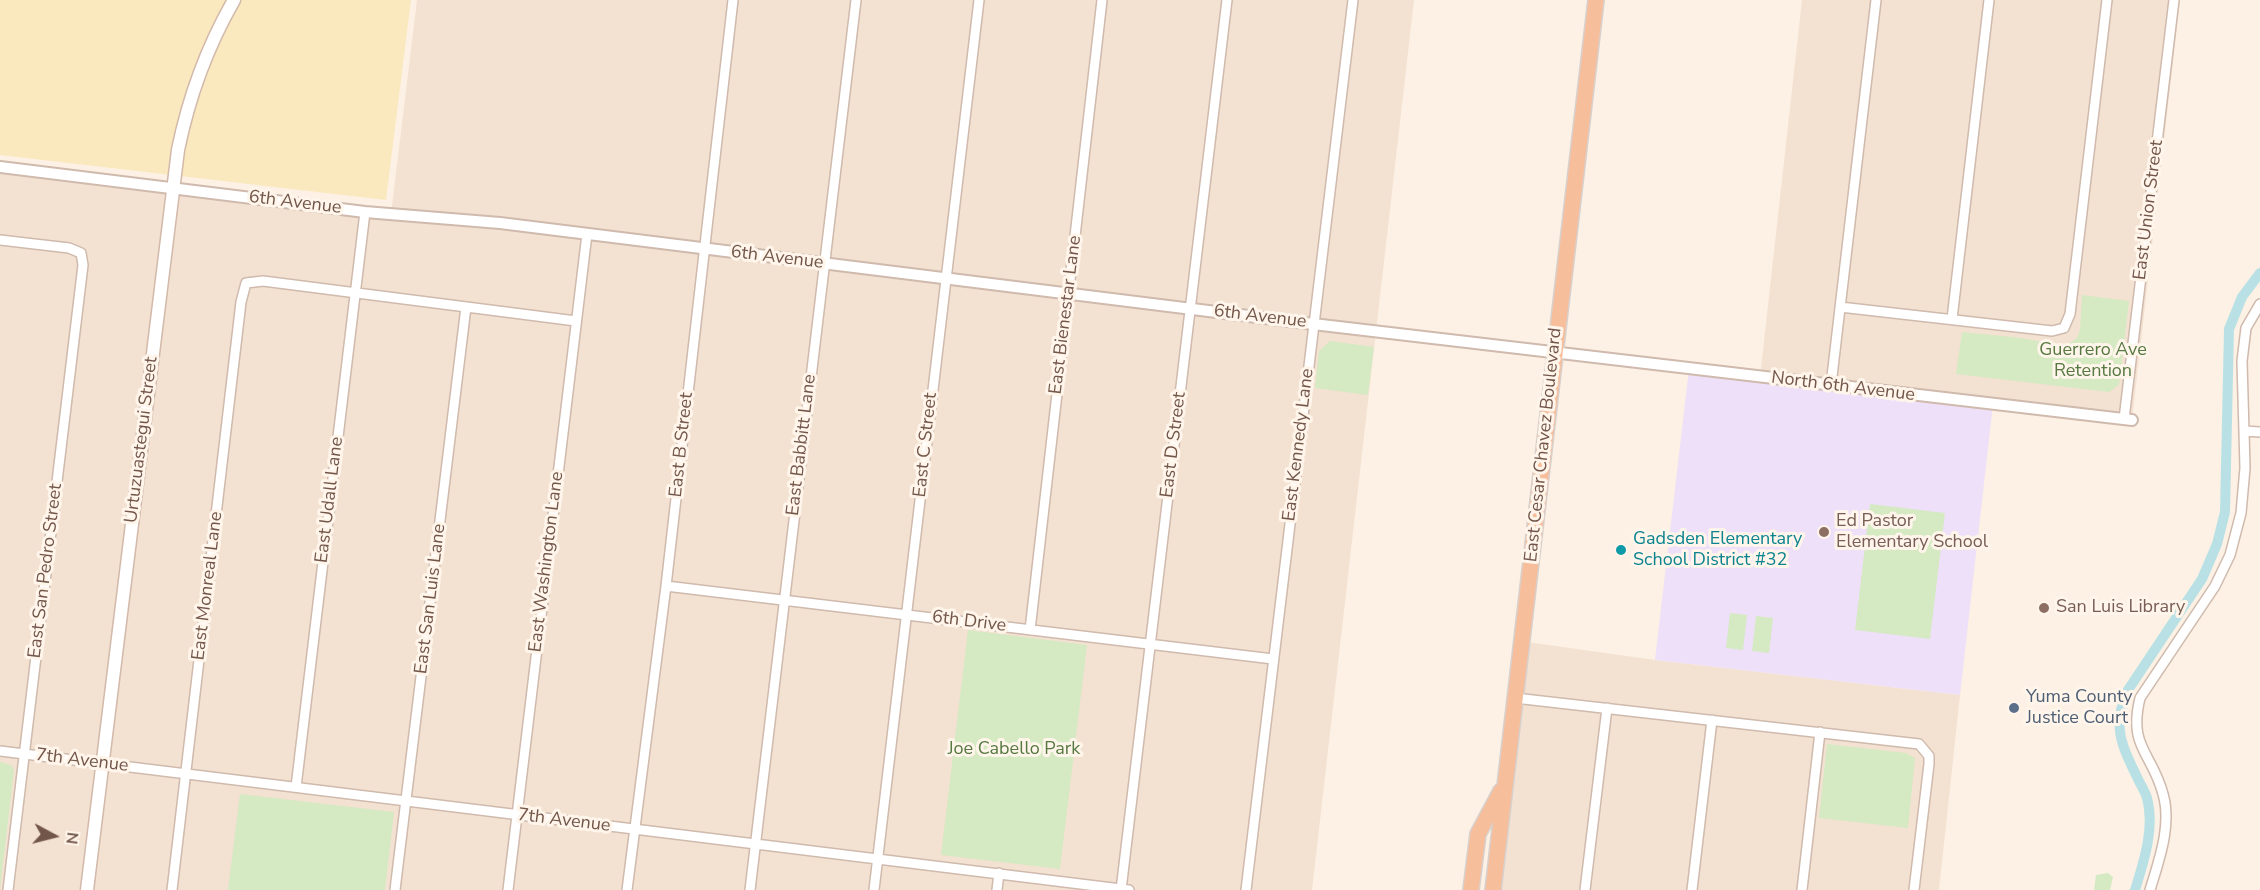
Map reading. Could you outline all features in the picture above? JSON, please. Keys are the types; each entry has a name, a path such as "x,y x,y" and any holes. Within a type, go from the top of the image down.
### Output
{"highway":[{"name":"East Cesar Chavez Boulevard","path":"1493,890 1596,0"},
{"path":"1471,890 1478,834 1505,783"}],"main road":[{"name":"Urtuzuastegui Street","path":"87,890 178,150 188,107 201,69 234,0"}],"street":[{"name":"East B Street","path":"627,890 666,586 733,0"},
{"name":"East Babbitt Lane","path":"750,890 856,0"},
{"name":"East C Street","path":"874,890 979,0"},
{"name":"East Bienestar Lane","path":"1030,630 1102,0"},
{"name":"East D Street","path":"1124,890 1150,644 1227,0"},
{"name":"East Kennedy Lane","path":"1246,890 1353,0"},
{"path":"1831,385 1876,0"},
{"path":"1952,320 1989,0"},
{"path":"1840,306 2052,331 2064,328 2070,314 2107,0"},
{"name":"East Union Street","path":"2128,420 2174,0"},
{"name":"6th Avenue","path":"0,167 365,212 447,217 1554,352"},
{"name":"East Udall Lane","path":"296,787 365,212"},
{"name":"East Washington Lane","path":"508,890 587,234"},
{"name":"East San Pedro Street","path":"0,240 69,248 81,253 83,265 8,890"},
{"name":"East Monreal Lane","path":"172,890 241,302 246,283 263,281 355,293"},
{"path":"355,293 576,321"},
{"path":"2150,890 2161,854 2166,814 2163,794 2138,740 2135,724 2137,709 2140,698 2215,586 2230,555 2241,513 2245,468 2242,361 2246,328 2260,304"},
{"name":"East San Luis Lane","path":"395,890 466,307"},
{"name":"North 6th Avenue","path":"1554,352 2128,420"},
{"path":"2245,430 2260,432"},
{"name":"6th Drive","path":"666,586 1273,659"},
{"path":"1515,698 1919,744 1925,749 1929,764 1914,890"},
{"path":"1585,890 1607,708"},
{"path":"1692,890 1712,720"},
{"path":"1802,890 1820,732"},
{"name":"7th Avenue","path":"0,751 1124,890"},
{"path":"997,890 999,873"}],"shaded area":[{"path":"417,0 1414,0 1312,890 0,890 0,167 391,214"},
{"path":"1802,0 2180,0 2132,420 1760,377"},
{"name":"Ed Pastor Elementary School","path":"1689,369 1993,404 1960,695 1655,660"},
{"path":"1520,641 1655,660 1960,695 1939,890 1491,890"}],"green space":[{"name":"Guerrero Ave Retention","path":"2082,295 2129,301 2119,385 2109,392 1956,374 1962,332 2022,338 2058,345 2069,344 2077,338 2080,330"},
{"path":"1330,341 1374,347 1368,395 1315,388 1319,351"},
{"path":"1870,504 1945,513 1930,639 1855,630"},
{"path":"1730,613 1747,615 1743,650 1726,648"},
{"path":"1756,616 1773,618 1769,653 1752,651"},
{"name":"Joe Cabello Park","path":"968,630 1087,645 1060,869 941,855"},
{"path":"1827,744 1906,753 1915,758 1908,828 1819,818"},
{"path":"0,762 11,765 14,770 0,889"},
{"path":"240,794 394,812 385,890 228,890"},
{"path":"2108,873 2113,877 2110,890 2094,890 2096,875"}],"sand":[{"path":"0,0 411,0 386,200 0,155"}],"waterway":[{"path":"2135,890 2142,868 2150,821 2146,795 2123,745 2120,726 2122,705 2126,693 2202,579 2217,544 2225,512 2229,329 2242,297 2260,273"}],"place":[{"name":"Ed Pastor Elementary School","path":"1824,532"},
{"name":"Gadsden Elementary School District #32","path":"1621,550"},
{"name":"San Luis Library","path":"2044,608"},
{"name":"Yuma County Justice Court","path":"2014,708"}]}
